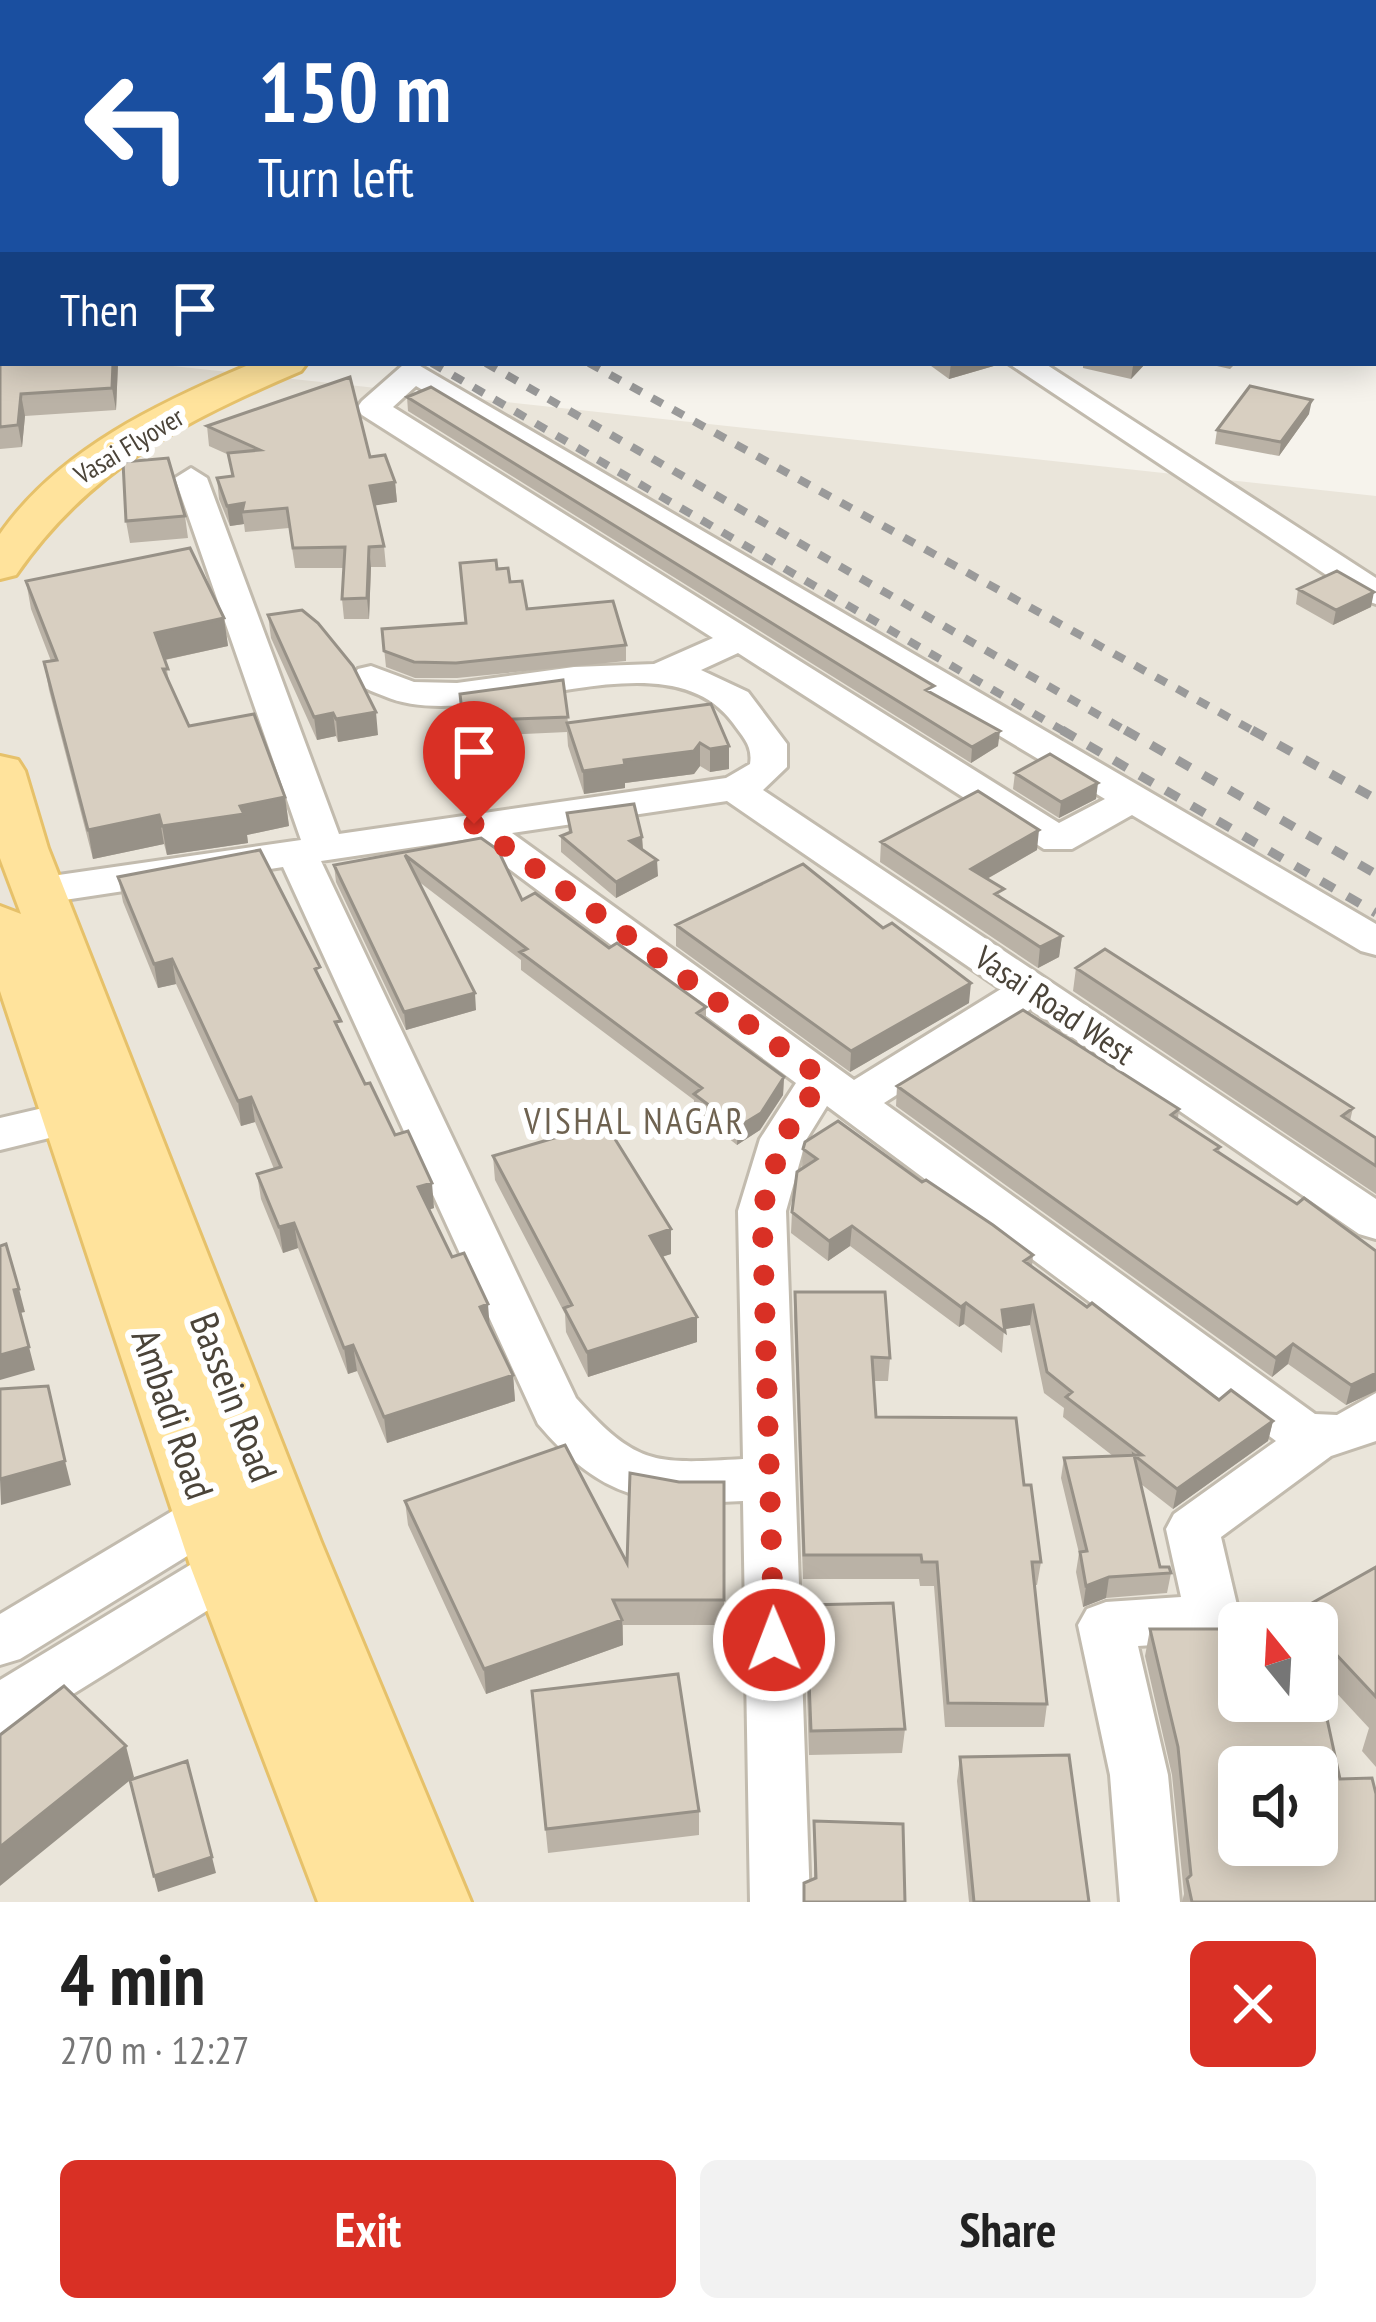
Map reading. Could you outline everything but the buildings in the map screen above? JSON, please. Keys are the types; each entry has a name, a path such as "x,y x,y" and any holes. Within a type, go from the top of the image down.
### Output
{"main road":[{"name":"Vasai Flyover","path":"0,513 30,481 110,427 236,366"},
{"name":"Vasai Flyover","path":"0,566 69,482 124,444 281,366"},
{"path":"0,771 14,888"},
{"name":"Ambadi Road","path":"14,888 97,1112 216,1540 357,1902"},
{"name":"Bassein Road","path":"97,1112 278,1514 432,1902"}],"street":[{"path":"1028,366 1376,593"},
{"path":"1133,799 1058,839 373,408 413,372 1376,942"},
{"path":"191,478 310,850 556,1410 581,1442 643,1483 771,1479"},
{"path":"662,674 740,639"},
{"path":"14,888 734,788 758,778 769,766 771,750 762,733 730,700 691,680 624,672 438,695 395,692 371,677"},
{"name":"Vasai Road West","path":"734,788 1376,1222"},
{"path":"474,824 1299,1430 1319,1437"},
{"path":"781,1902 762,1210 783,1138 838,1090 1032,989"},
{"path":"0,1134 97,1112"},
{"path":"1150,1902 1139,1775 1106,1625 1213,1618 1193,1529 1319,1437 1361,1428 1376,1413"},
{"path":"0,1642 278,1514"},
{"path":"0,1710 216,1540"}],"shaded area":[{"path":"0,366 173,366 1376,496 1376,1902 0,1902"}],"railway":[{"path":"437,366 1067,733"},
{"path":"491,366 1130,733"},
{"path":"594,366 1257,733"},
{"path":"1062,730 1376,913"},
{"path":"1125,730 1376,874"},
{"path":"1252,730 1376,799"}],"district":[{"name":"VISHAL NAGAR","path":"635,1121"}],"route":[{"path":"474,824 822,1078 783,1138 762,1210 774,1640"}]}
